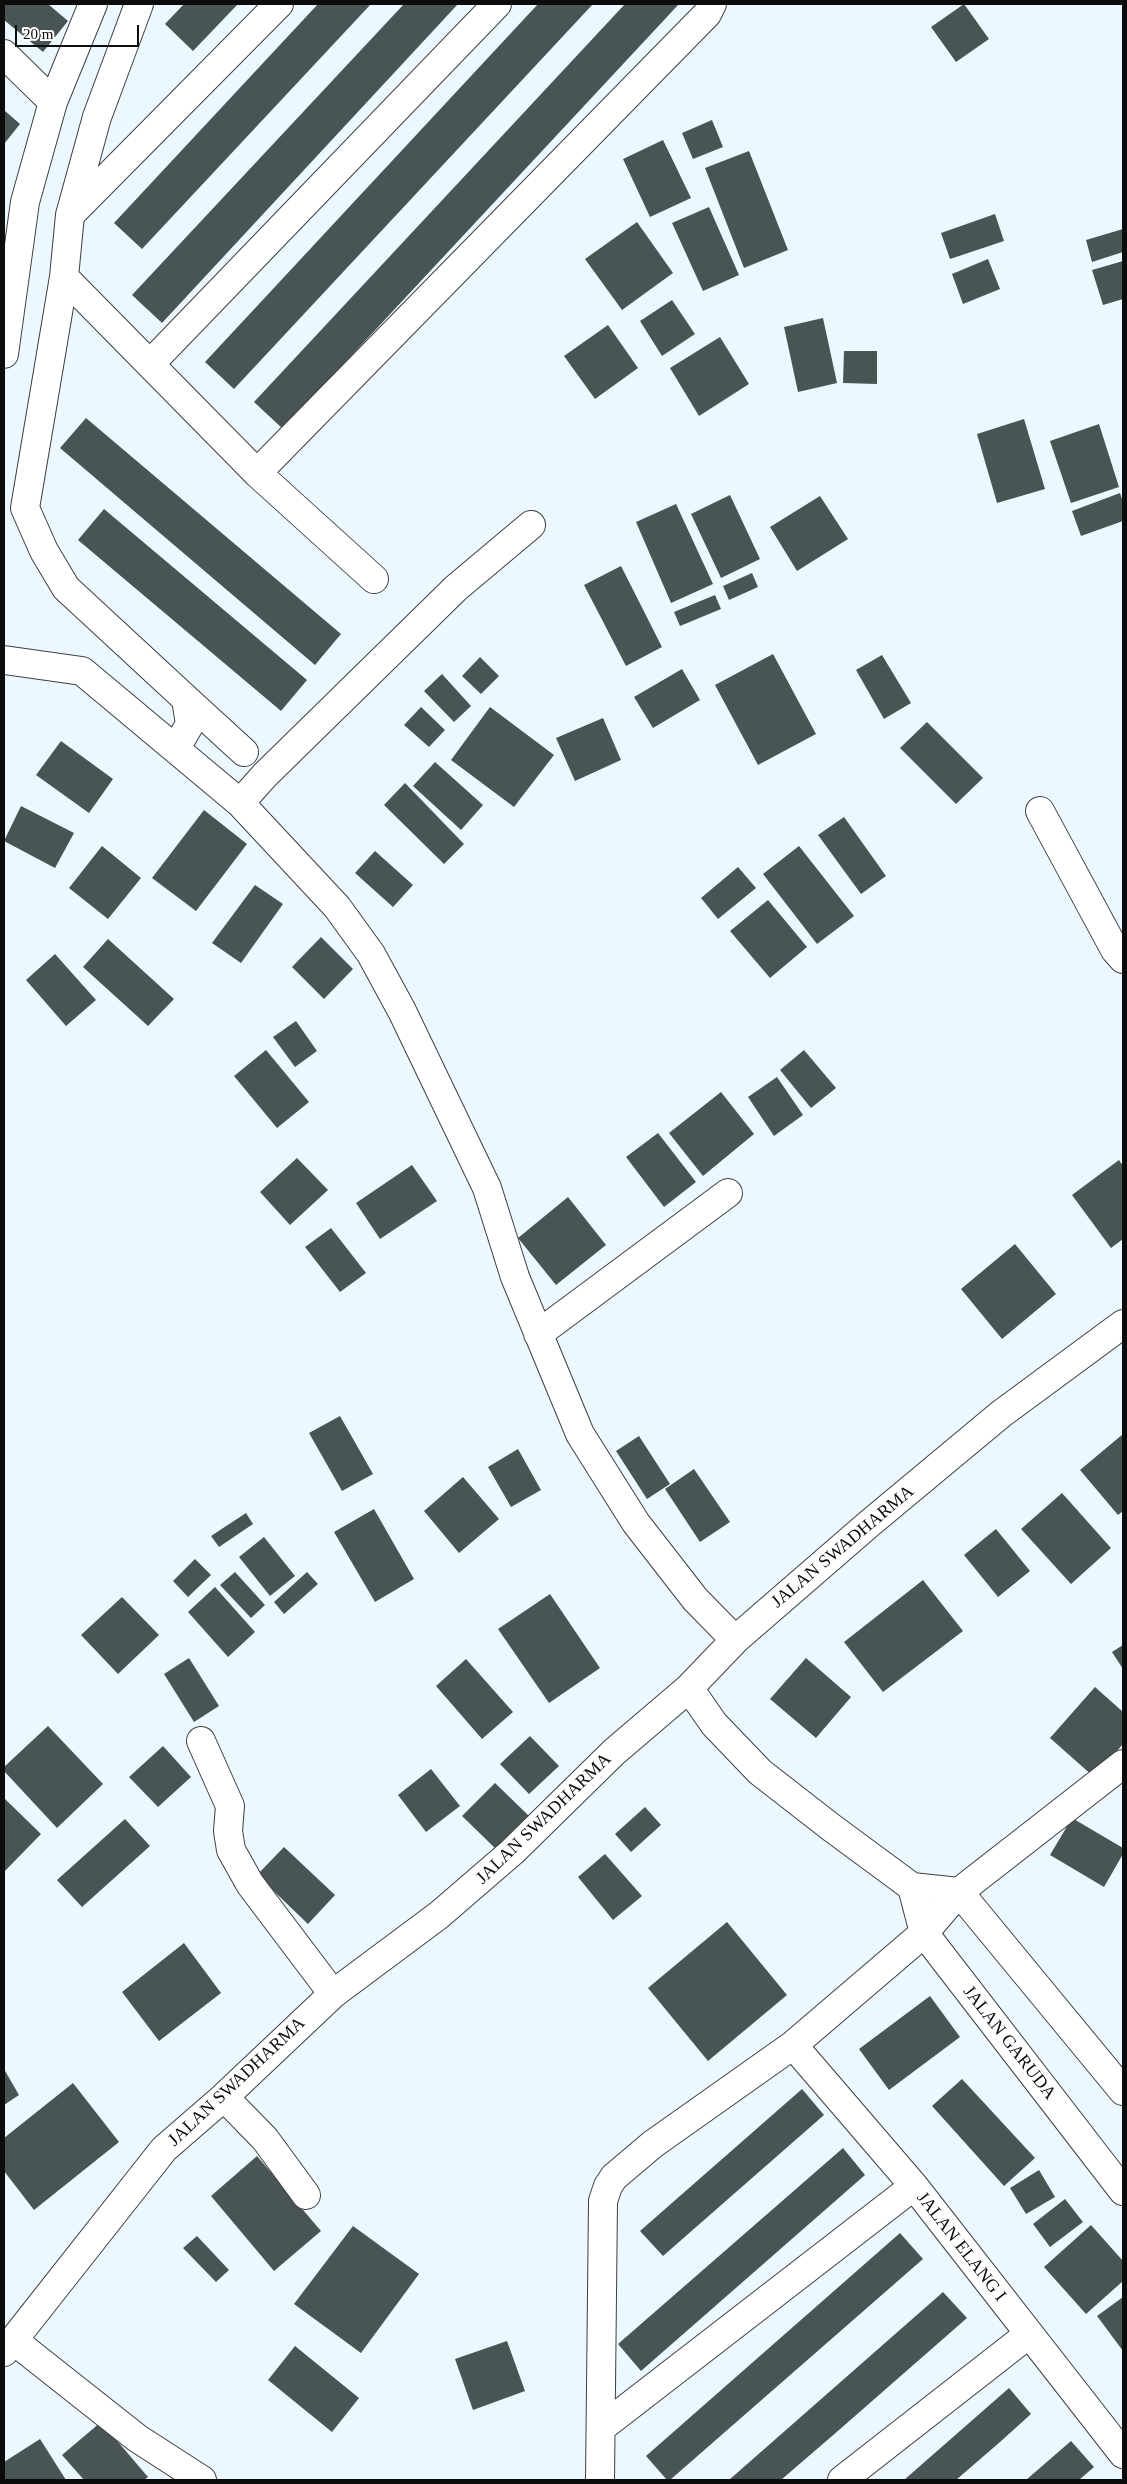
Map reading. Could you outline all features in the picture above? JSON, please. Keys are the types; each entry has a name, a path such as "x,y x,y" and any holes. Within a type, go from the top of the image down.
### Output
{"street":[{"path":"4,354 6,316 25,202 53,102 93,4"},
{"path":"139,4 97,117 70,215 64,277 24,508 44,551 66,588 244,752"},
{"path":"70,215 279,4"},
{"path":"150,364 497,4"},
{"path":"257,473 707,14 712,4"},
{"path":"4,54 53,102"},
{"path":"64,277 257,473 374,578"},
{"path":"240,803 265,775 456,588 531,525"},
{"path":"6,668 82,671 240,803 337,907 371,954 402,1011 487,1188 515,1278 580,1434 636,1523 695,1599 735,1640"},
{"path":"176,748 190,724 186,699"},
{"path":"1040,811 1115,950 1123,960"},
{"path":"538,1334 728,1193"},
{"name":"JALAN SWADHARMA","path":"8,2346 164,2150 224,2097 332,1994 439,1915 512,1852 614,1752 689,1688 735,1640 870,1523 1001,1414 1123,1324"},
{"path":"689,1688 714,1724 760,1772 912,1887 960,1892 1123,2091"},
{"path":"201,1742 230,1806 228,1831 231,1850 250,1884 332,1994"},
{"path":"600,2480 603,2201 608,2186 625,2167 653,2144 793,2045 924,1934 960,1892 1123,1764"},
{"name":"JALAN GARUDA","path":"912,1887 924,1934 1123,2191"},
{"name":"JALAN ELANG I","path":"793,2045 914,2186 1123,2454"},
{"path":"224,2097 265,2139 306,2194"},
{"path":"601,2428 914,2186"},
{"path":"842,2480 1029,2334"},
{"path":"8,2346 137,2438 202,2480"}],"building":[{"path":"4,4 48,4 68,21 43,52 4,20"},
{"path":"184,4 238,4 193,51 165,24"},
{"path":"318,4 371,4 142,249 114,223"},
{"path":"404,4 458,4 162,323 132,295"},
{"path":"538,4 593,4 234,389 205,362"},
{"path":"625,4 679,4 283,429 254,402"},
{"path":"964,4 989,39 956,62 931,27"},
{"path":"4,110 20,124 4,144"},
{"path":"712,120 723,147 693,159 682,133"},
{"path":"663,140 691,198 650,217 623,159"},
{"path":"749,151 788,250 744,268 705,168"},
{"path":"709,207 739,275 703,291 672,223"},
{"path":"995,214 1004,241 950,259 941,233"},
{"path":"637,222 673,273 622,310 585,259"},
{"path":"1123,229 1123,252 1092,262 1086,240"},
{"path":"988,259 1000,289 963,304 952,274"},
{"path":"1123,261 1123,299 1103,305 1092,270"},
{"path":"672,300 695,334 662,356 640,321"},
{"path":"823,318 837,383 798,392 784,327"},
{"path":"608,325 638,368 595,399 564,356"},
{"path":"720,337 749,384 699,416 670,368"},
{"path":"844,351 877,351 877,384 843,383"},
{"path":"86,418 341,634 315,665 60,448"},
{"path":"1024,419 1045,489 997,503 977,434"},
{"path":"1099,424 1119,487 1071,503 1050,441"},
{"path":"1120,493 1123,502 1123,521 1081,536 1072,511"},
{"path":"730,495 760,559 721,578 691,514"},
{"path":"820,496 848,539 797,571 770,527"},
{"path":"676,504 713,584 671,603 636,522"},
{"path":"104,509 307,680 281,711 78,540"},
{"path":"621,566 662,647 626,666 584,585"},
{"path":"752,573 758,587 729,600 723,586"},
{"path":"715,595 721,609 680,626 674,612"},
{"path":"773,654 816,734 758,765 715,685"},
{"path":"882,655 911,703 884,719 856,670"},
{"path":"480,657 499,676 481,694 462,676"},
{"path":"682,669 700,700 653,728 634,697"},
{"path":"442,674 471,706 454,722 424,691"},
{"path":"421,707 445,730 429,747 404,725"},
{"path":"490,707 554,755 514,807 451,760"},
{"path":"603,718 621,760 575,781 556,738"},
{"path":"927,722 983,778 956,804 900,748"},
{"path":"61,741 113,779 89,813 36,775"},
{"path":"435,762 483,805 461,830 413,786"},
{"path":"405,783 464,844 444,864 384,805"},
{"path":"21,806 74,833 55,868 4,841"},
{"path":"204,810 247,844 196,911 152,878"},
{"path":"844,817 886,876 861,894 818,835"},
{"path":"102,846 141,878 108,919 69,888"},
{"path":"799,846 854,916 817,944 763,874"},
{"path":"375,851 413,885 393,907 355,873"},
{"path":"738,867 756,888 718,919 701,898"},
{"path":"255,885 283,904 241,963 212,943"},
{"path":"768,900 807,947 770,978 730,931"},
{"path":"321,937 353,969 324,999 292,967"},
{"path":"108,939 174,999 148,1026 83,967"},
{"path":"55,954 96,1000 66,1026 26,980"},
{"path":"296,1021 317,1051 295,1067 273,1037"},
{"path":"266,1050 309,1102 277,1128 234,1076"},
{"path":"804,1050 836,1088 811,1108 780,1070"},
{"path":"777,1077 803,1115 774,1136 748,1097"},
{"path":"721,1092 754,1134 703,1176 669,1133"},
{"path":"658,1133 696,1182 664,1207 626,1157"},
{"path":"297,1158 328,1190 290,1225 260,1192"},
{"path":"1119,1160 1123,1166 1123,1239 1111,1248 1072,1195"},
{"path":"412,1165 437,1201 380,1239 356,1203"},
{"path":"568,1197 606,1245 556,1285 518,1238"},
{"path":"331,1228 366,1273 340,1292 305,1247"},
{"path":"1015,1244 1056,1294 1002,1339 961,1289"},
{"path":"340,1416 373,1474 342,1491 309,1433"},
{"path":"1123,1434 1123,1511 1118,1515 1080,1470"},
{"path":"639,1436 670,1484 647,1499 616,1451"},
{"path":"518,1449 541,1490 511,1507 488,1467"},
{"path":"694,1469 730,1522 700,1542 665,1489"},
{"path":"463,1477 499,1519 459,1553 424,1511"},
{"path":"1062,1493 1111,1548 1071,1584 1021,1529"},
{"path":"374,1509 414,1579 375,1602 334,1532"},
{"path":"246,1513 253,1524 219,1547 211,1536"},
{"path":"996,1529 1030,1571 998,1597 964,1555"},
{"path":"264,1537 295,1576 270,1596 239,1557"},
{"path":"195,1559 211,1575 188,1597 173,1581"},
{"path":"235,1572 265,1605 251,1618 220,1585"},
{"path":"307,1572 318,1584 284,1614 274,1602"},
{"path":"923,1580 963,1631 883,1692 844,1642"},
{"path":"215,1587 255,1632 228,1657 188,1612"},
{"path":"550,1594 600,1668 549,1703 498,1629"},
{"path":"122,1597 159,1635 118,1674 81,1635"},
{"path":"1123,1645 1123,1669 1112,1652"},
{"path":"189,1658 219,1706 194,1722 164,1674"},
{"path":"806,1658 851,1697 816,1738 770,1699"},
{"path":"466,1659 513,1712 482,1739 436,1686"},
{"path":"1095,1687 1123,1712 1123,1744 1094,1777 1050,1738"},
{"path":"48,1726 103,1784 57,1828 4,1771 4,1767"},
{"path":"530,1736 559,1766 529,1794 500,1764"},
{"path":"163,1746 191,1777 158,1807 129,1777"},
{"path":"431,1769 460,1806 426,1832 398,1795"},
{"path":"495,1783 529,1816 497,1850 462,1816"},
{"path":"4,1798 41,1834 4,1872"},
{"path":"645,1807 661,1825 631,1852 615,1834"},
{"path":"1072,1818 1123,1848 1123,1854 1104,1887 1050,1855"},
{"path":"125,1819 150,1846 82,1907 57,1880"},
{"path":"284,1847 335,1895 308,1924 257,1875"},
{"path":"605,1854 642,1896 613,1920 578,1877"},
{"path":"727,1922 787,1995 708,2061 648,1988"},
{"path":"184,1943 221,1993 159,2041 122,1992"},
{"path":"930,1996 960,2037 889,2090 859,2049"},
{"path":"4,2069 19,2095 4,2105"},
{"path":"962,2079 1035,2158 1004,2186 932,2106"},
{"path":"73,2083 119,2142 34,2210 4,2171 4,2138"},
{"path":"802,2089 824,2115 663,2256 640,2231"},
{"path":"843,2148 865,2175 641,2371 618,2344"},
{"path":"257,2156 321,2231 274,2271 211,2196"},
{"path":"1039,2170 1055,2197 1026,2214 1010,2188"},
{"path":"1065,2199 1083,2222 1050,2247 1033,2224"},
{"path":"1091,2225 1123,2261 1123,2281 1086,2314 1044,2267"},
{"path":"353,2226 419,2274 361,2353 294,2304"},
{"path":"900,2233 923,2259 670,2480 667,2480 646,2456"},
{"path":"197,2236 229,2270 216,2282 183,2248"},
{"path":"943,2292 967,2318 781,2480 729,2480"},
{"path":"1123,2297 1123,2351 1097,2316"},
{"path":"507,2341 525,2391 473,2410 455,2359"},
{"path":"295,2346 359,2398 332,2432 268,2380"},
{"path":"1009,2388 1031,2414 1000,2442 956,2480 904,2480"},
{"path":"101,2422 148,2477 144,2480 84,2480 62,2455"},
{"path":"40,2439 66,2480 4,2480 4,2462"},
{"path":"1071,2441 1094,2467 1079,2480 1026,2480"}]}
